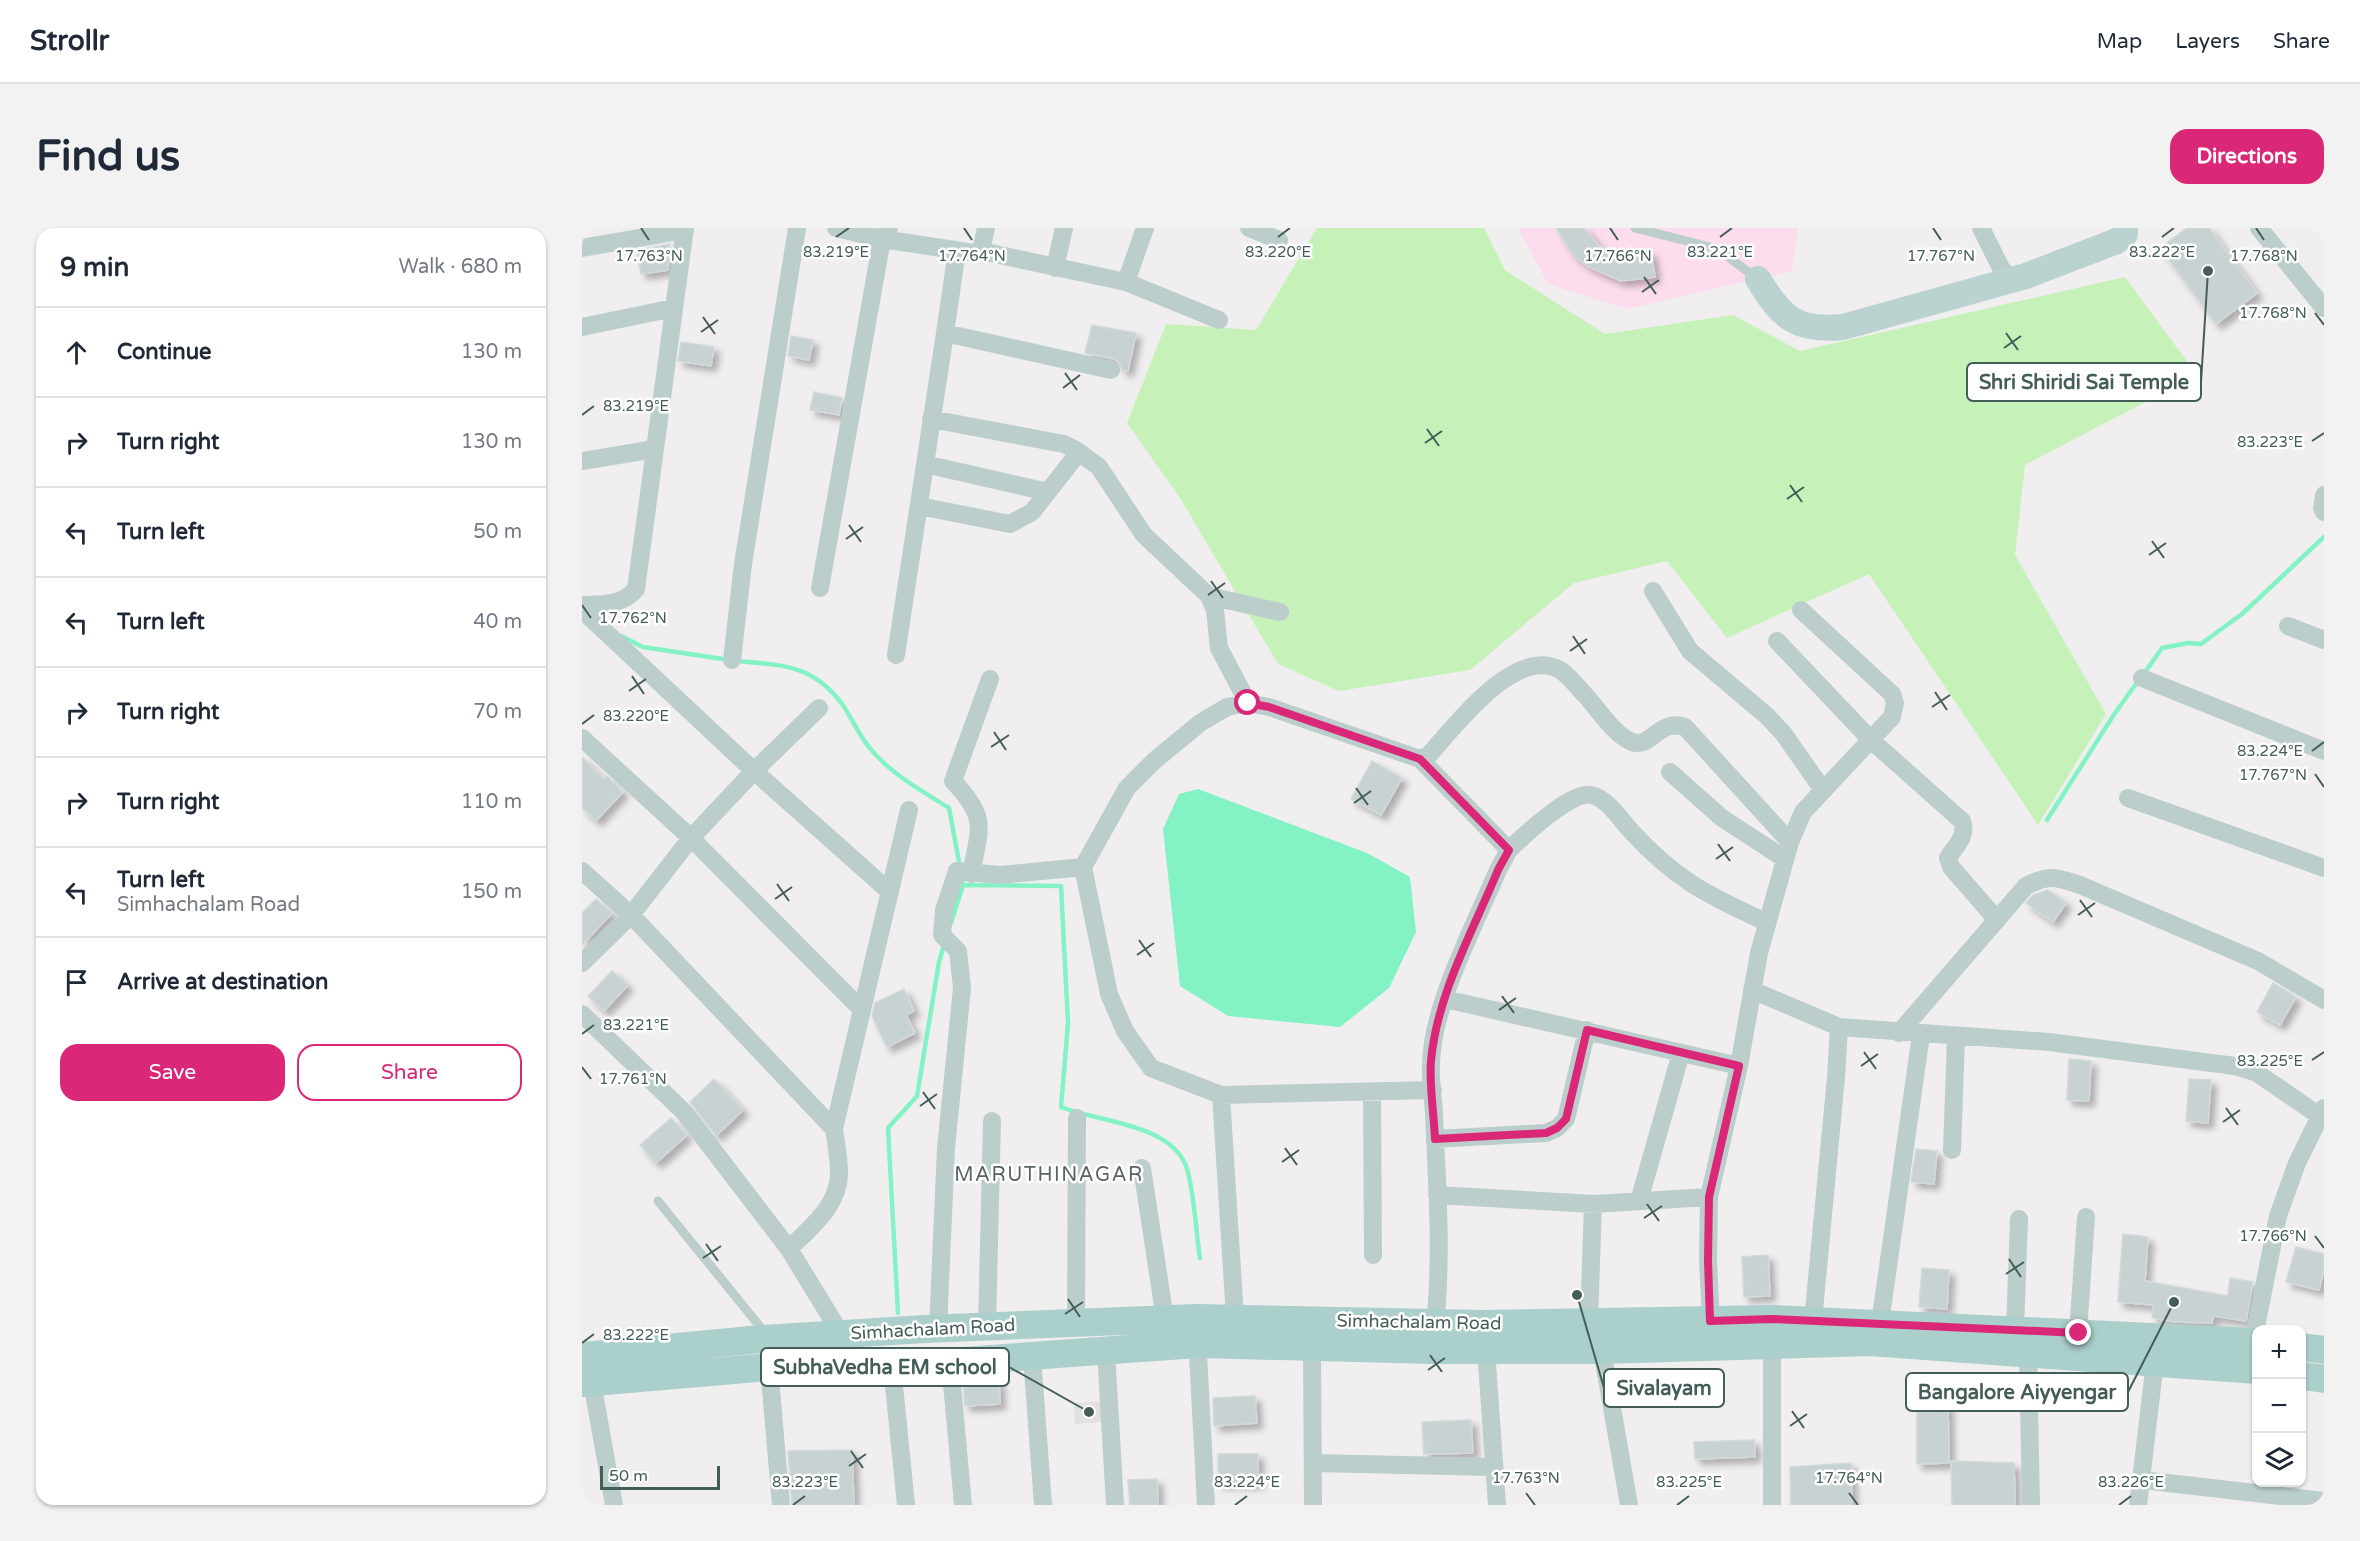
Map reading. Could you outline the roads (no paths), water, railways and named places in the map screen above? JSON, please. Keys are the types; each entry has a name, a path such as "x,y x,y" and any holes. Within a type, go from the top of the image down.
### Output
{"main road":[{"name":"Simhachalam Road","path":"585,1374 770,1339 938,1328 1165,1319 1197,1331 1235,1318 1434,1336 1589,1322 1710,1321 1772,1333 1813,1321 1880,1323 2021,1341 2079,1333 2252,1341"},
{"path":"585,1374 892,1366 950,1362 1106,1351 1197,1331 1312,1346 1434,1336 1486,1349 1602,1350 1772,1333 1870,1342 2021,1341 2155,1362 2252,1369"},
{"path":"2306,1348 2324,1350"},
{"path":"2306,1377 2324,1379"}],"street":[{"path":"732,660 743,564 797,228"},
{"path":"836,228 886,234 957,251 981,251 1126,282 1219,320"},
{"path":"981,251 986,228"},
{"path":"1055,268 1064,228"},
{"path":"1126,282 1145,228"},
{"path":"1249,228 1279,240"},
{"path":"1981,228 2001,268 2012,280"},
{"path":"2259,228 2324,308"},
{"path":"582,248 685,229 636,589 628,599 588,606"},
{"path":"1758,279 1773,303 1792,322 1819,329 1843,327 2012,280 2116,241 2128,230"},
{"path":"820,588 886,234"},
{"path":"896,655 957,251"},
{"path":"582,327 674,308"},
{"path":"945,333 1110,370"},
{"path":"931,419 1064,444 1099,467 1143,535 1209,596 1215,610 1219,648 1248,703"},
{"path":"582,462 655,449"},
{"path":"919,506 1010,524 1032,512 1074,462 1076,450"},
{"path":"925,464 1048,492"},
{"path":"2324,495 2322,508 2324,512"},
{"path":"1653,591 1690,651 1767,716 1783,733 1822,790"},
{"path":"1209,596 1280,612"},
{"path":"588,606 754,771 890,892"},
{"path":"1710,1321 1709,1197 1739,1066 1766,922 1787,851 1803,812 1872,741 1892,717 1895,703 1892,694 1801,610"},
{"path":"2288,626 2324,640"},
{"path":"1777,641 1872,741 1962,821 1965,829 1963,837 1948,858 1951,867 1997,920"},
{"path":"1420,759 1429,755 1480,696 1497,683 1537,666 1550,667 1568,676 1621,735 1633,743 1644,742 1664,726 1675,724 1685,727 1787,851"},
{"path":"2142,678 2324,751"},
{"path":"938,1328 946,1148 962,988 952,945 942,934 944,910 964,872 980,828 977,810 953,781 990,679"},
{"path":"1433,1090 1221,1095 1150,1068 1125,1032 1103,970 1083,867 1127,788 1154,761 1200,723 1227,707 1248,703 1269,707 1420,759 1509,850"},
{"path":"582,963 631,915 691,838 754,771 819,708"},
{"path":"582,738 691,838 862,1010"},
{"path":"1670,772 1722,818 1787,851"},
{"path":"1434,1336 1437,1195 1431,1064 1433,1044 1445,999 1498,870 1509,850 1526,833 1577,796 1590,794 1604,801 1657,860 1685,882 1766,922"},
{"path":"2128,798 2324,868"},
{"path":"789,1249 819,1220 835,1198 840,1173 834,1129 909,810"},
{"path":"964,872 1032,873 1083,867"},
{"path":"582,871 631,915 834,1129"},
{"path":"1899,1033 2026,886 2043,877 2062,879 2258,961 2324,1000"},
{"path":"1752,990 1839,1027 1921,1035 2049,1042 2235,1066 2265,1078 2322,1115 2297,1163 2278,1216 2257,1325"},
{"path":"1445,999 1739,1066"},
{"path":"582,1014 684,1112 789,1249 841,1334 845,1366"},
{"path":"1813,1321 1839,1027"},
{"path":"1435,1139 1546,1133 1557,1128 1566,1119 1587,1030"},
{"path":"1880,1323 1921,1035"},
{"path":"1952,1150 1956,1037"},
{"path":"1640,1201 1681,1053"},
{"path":"1372,1092 1373,1255"},
{"path":"1221,1095 1235,1318"},
{"path":"1076,1322 1077,1118"},
{"path":"987,1326 992,1121"},
{"path":"1142,1168 1165,1319"},
{"path":"1437,1195 1593,1204 1709,1197"},
{"path":"1589,1322 1593,1204"},
{"path":"2079,1333 2086,1217"},
{"path":"2019,1219 2021,1341 2031,1505"},
{"path":"1197,1331 1206,1505"},
{"path":"1772,1333 1772,1505"},
{"path":"1312,1346 1313,1505"},
{"path":"1486,1349 1497,1505"},
{"path":"1602,1350 1629,1505"},
{"path":"1106,1351 1115,1505"},
{"path":"1032,1356 1044,1505"},
{"path":"950,1362 963,1505"},
{"path":"2138,1505 2155,1362"},
{"path":"892,1366 906,1505"},
{"path":"770,1368 781,1505"},
{"path":"585,1374 614,1505"},
{"path":"1313,1463 1493,1467"},
{"path":"2142,1480 2324,1501"}],"lane":[{"path":"1635,228 1718,249 1758,279"},
{"path":"658,1201 770,1339"}],"waterway":[{"path":"2143,675 2162,648 2188,643 2201,644 2242,614 2324,537"},
{"path":"621,636 643,647 729,660"},
{"path":"737,661 796,669 820,681 831,691 842,704 869,747 886,765 906,781 949,808 960,867"},
{"path":"2047,820 2138,681"},
{"path":"962,878 963,885 1061,886 1068,1023 1061,1107 1132,1126 1165,1141 1178,1152 1189,1175 1200,1258"},
{"path":"951,923 963,885"},
{"path":"898,1313 888,1128 917,1096 939,962 944,945"}],"place":[{"name":"Shri Shiridi Sai Temple","path":"2208,271"},
{"name":"Sivalayam","path":"1577,1295"},
{"name":"Bangalore Aiyyengar","path":"2174,1302"},
{"name":"SubhaVedha EM school","path":"1089,1412"}],"district":[{"name":"MARUTHINAGAR","path":"1049,1175"}]}
